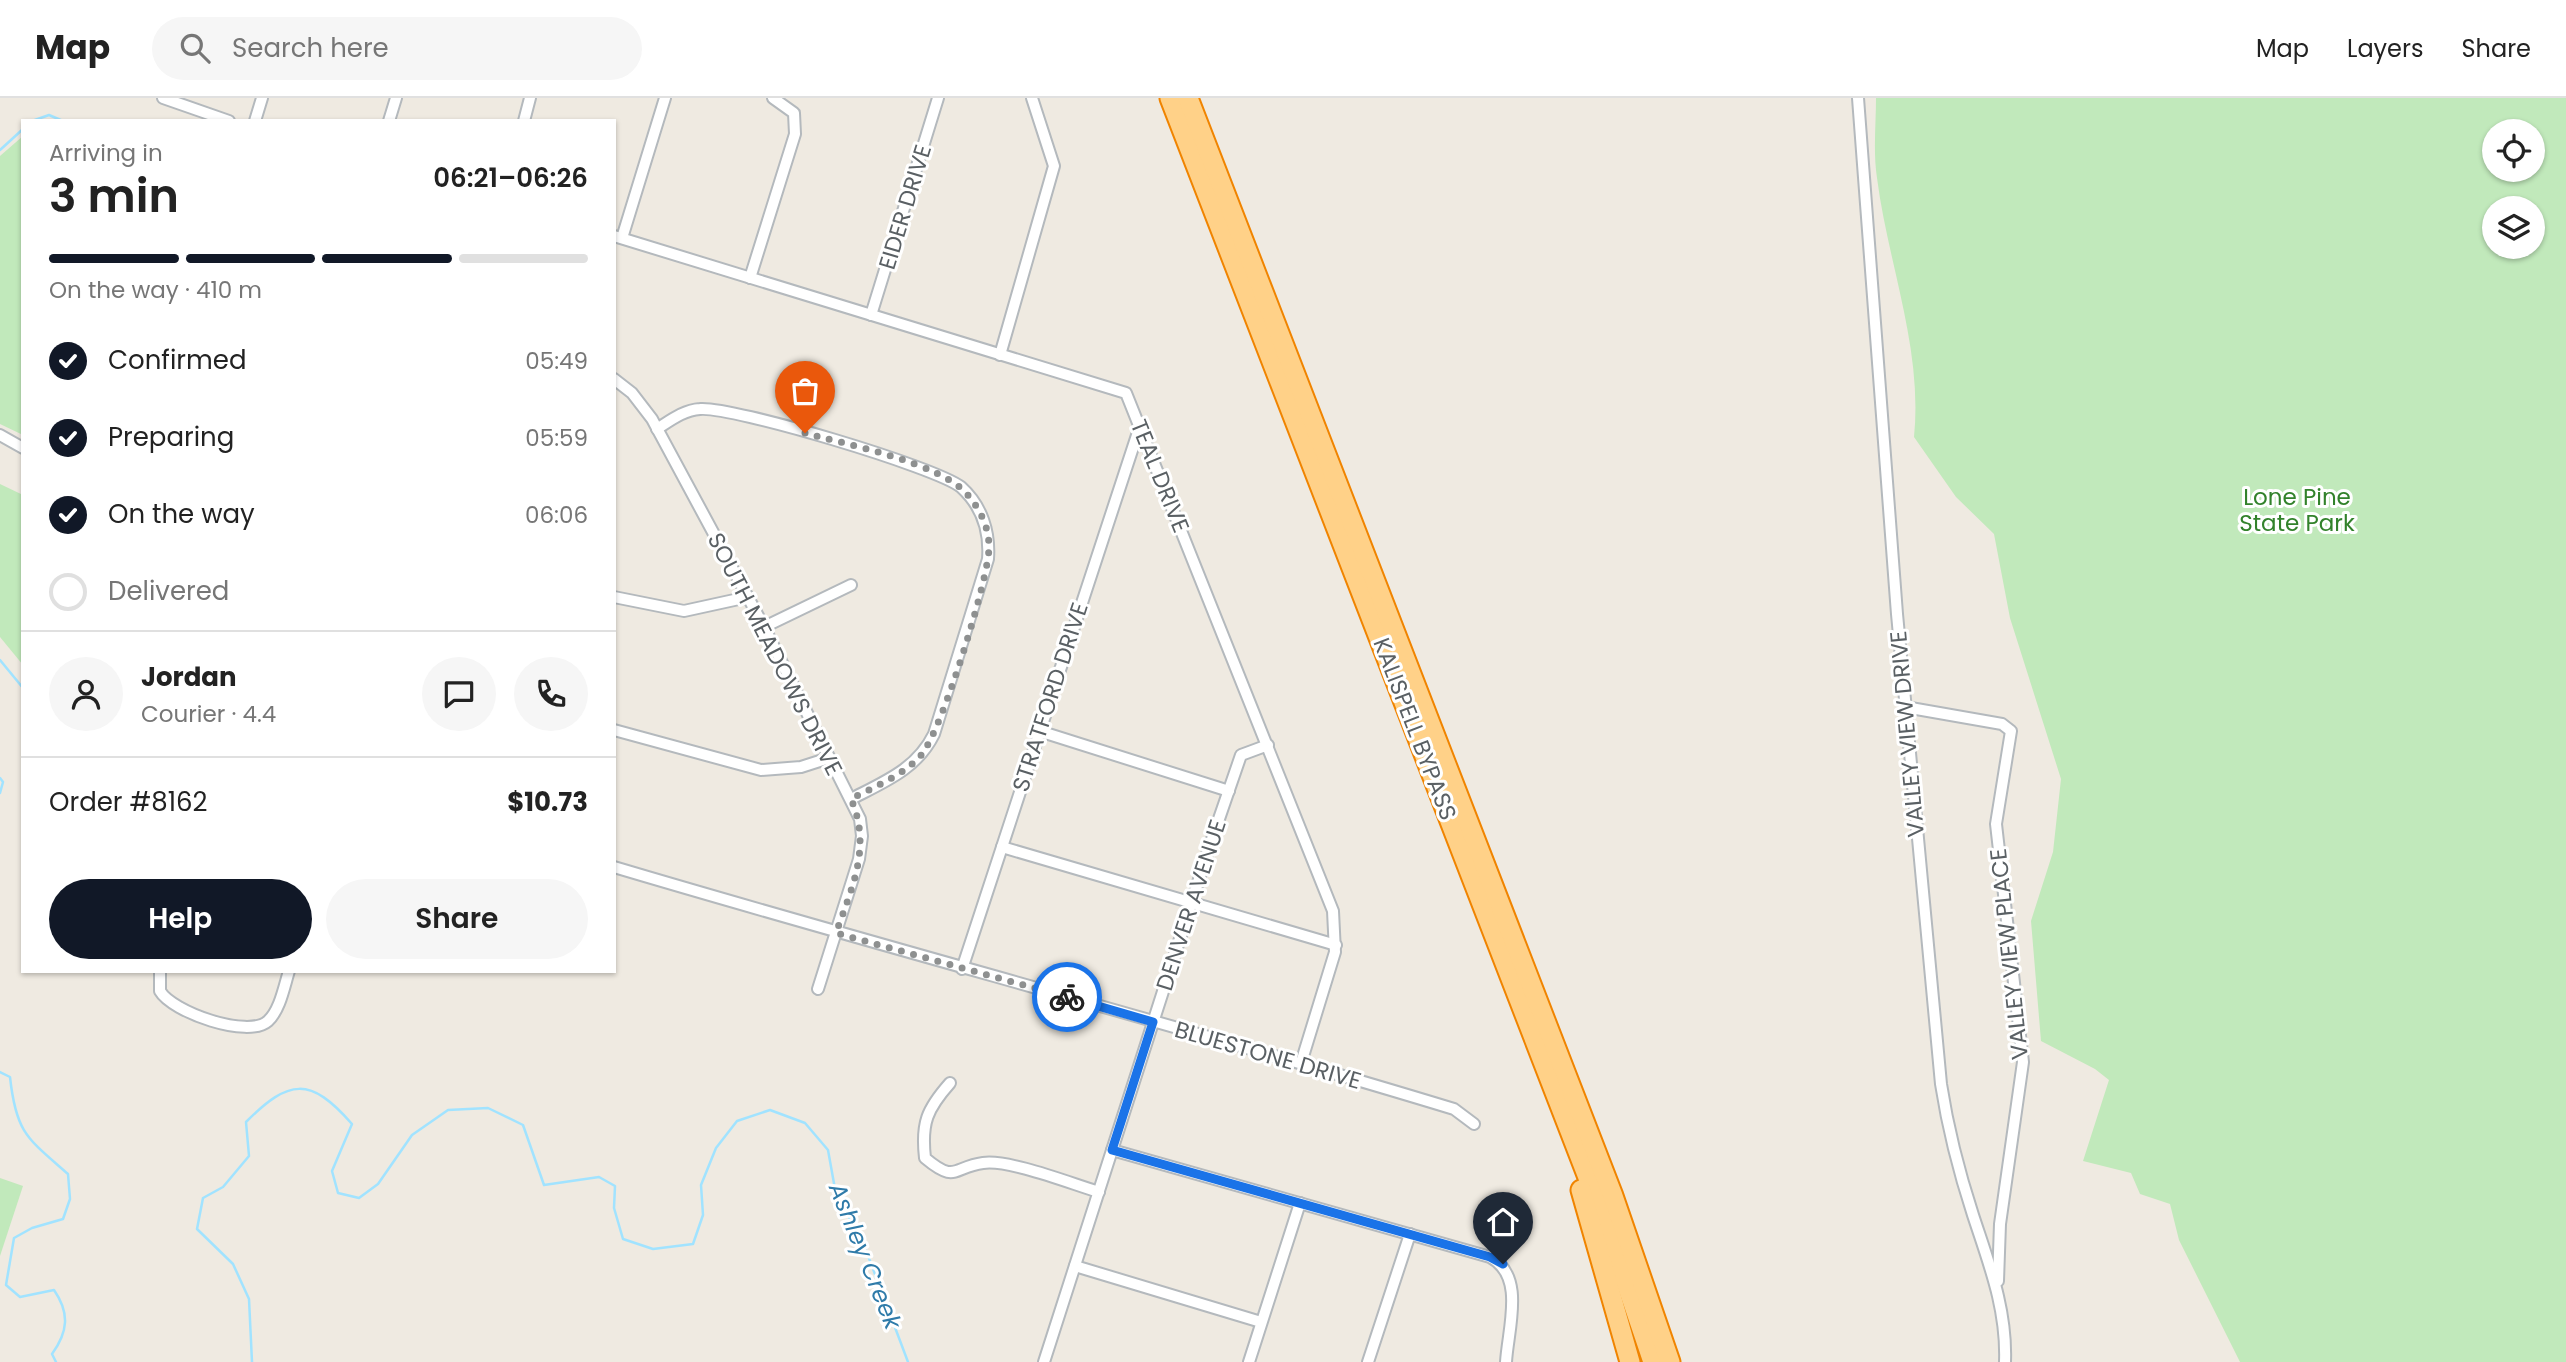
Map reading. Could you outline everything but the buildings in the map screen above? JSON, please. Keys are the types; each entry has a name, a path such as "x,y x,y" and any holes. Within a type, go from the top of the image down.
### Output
{"highway":[{"name":"KALISPELL BYPASS","path":"1170,98 1562,1108 1608,1229 1653,1362"},
{"name":"KALISPELL BYPASS","path":"1188,98 1613,1196 1670,1362"},
{"path":"1562,1108 1580,1185 1630,1362"}],"street":[{"path":"163,98 223,119"},
{"path":"256,119 262,98"},
{"path":"390,119 396,98"},
{"path":"525,119 530,98"},
{"path":"618,237 665,98"},
{"path":"750,278 796,123 790,108 773,98"},
{"name":"EIDER DRIVE","path":"871,315 938,98"},
{"path":"1000,355 1054,166 1032,98"},
{"name":"VALLEY VIEW DRIVE","path":"1858,98 1871,293 1921,893 1946,1116 1958,1166 1998,1287 2004,1320 2005,1362"},
{"name":"TEAL DRIVE","path":"618,237 1126,393 1329,895 1336,945 1301,1063"},
{"name":"SOUTH MEADOWS DRIVE","path":"616,381 639,401 657,429 764,627 851,799 862,828 862,844 818,989"},
{"path":"657,429 692,410 727,412 935,472 959,486 978,508 989,537 988,559 934,734 924,752 910,766 851,799"},
{"name":"STRATFORD DRIVE","path":"962,969 1140,426"},
{"path":"0,435 21,447"},
{"path":"764,627 851,585"},
{"path":"616,597 684,611 748,597"},
{"name":"VALLEY VIEW PLACE","path":"1905,707 2002,724 2011,731 1996,824 2023,1062 2000,1224 1998,1287"},
{"path":"616,731 761,770 800,767 829,758"},
{"path":"1039,731 1229,791"},
{"name":"DENVER AVENUE","path":"1044,1362 1241,755 1268,745"},
{"path":"1002,847 1336,945"},
{"name":"BLUESTONE DRIVE","path":"616,868 962,969 1301,1063 1454,1109 1474,1124"},
{"path":"160,973 160,991 175,1007 236,1027 253,1029 272,1017 288,973"},
{"path":"950,1083 930,1106 923,1139 925,1158 940,1171 958,1173 984,1163 1011,1166 1099,1192"},
{"path":"1112,1150 1490,1257 1503,1264 1509,1275 1512,1300 1506,1362"},
{"path":"1249,1362 1300,1203"},
{"path":"1368,1362 1410,1234"},
{"path":"1075,1266 1261,1322"}],"green space":[{"name":"Lone Pine State Park","path":"1876,98 2566,98 2566,1362 2240,1362 2179,1240 2170,1204 2140,1194 2131,1173 2083,1161 2109,1080 2095,1069 2041,1041 2031,921 2053,852 2061,779 2010,618 1994,534 1956,497 1914,437 1914,372 1882,210 1875,148"},
{"path":"21,138 21,434 0,424 0,156"},
{"path":"0,484 21,494 21,663 0,637"},
{"path":"0,1178 23,1186 0,1256"}],"waterway":[{"name":"Ashley Creek","path":"38,119 49,115 58,119"},
{"name":"Ashley Creek","path":"0,150 21,131"},
{"name":"Ashley Creek","path":"0,660 21,686"},
{"name":"Ashley Creek","path":"0,778 3,782 0,793"},
{"name":"Ashley Creek","path":"0,1072 10,1077 16,1111 26,1133 42,1152 68,1174 70,1199 63,1219 32,1228 14,1238 6,1285 20,1297 54,1290 65,1315 64,1330 52,1354 56,1362"},
{"name":"Ashley Creek","path":"252,1362 249,1299 233,1264 197,1229 203,1198 223,1187 249,1156 246,1122 275,1097 299,1089 324,1097 352,1124 332,1171 338,1193 359,1198 378,1184 412,1135 448,1110 488,1108 523,1125 544,1185 599,1177 615,1186 614,1208 623,1239 653,1249 693,1244 703,1215 701,1185 716,1148 737,1121 770,1110 805,1123 828,1150 835,1189 867,1253 908,1362"}],"way so far":[{"path":"805,433 944,476 972,499 989,537 984,581 942,714 930,743 910,766 851,799 860,819 862,844 836,933 1067,997"}],"route":[{"path":"1067,997 1153,1022 1112,1150 1490,1257 1503,1264"}]}
